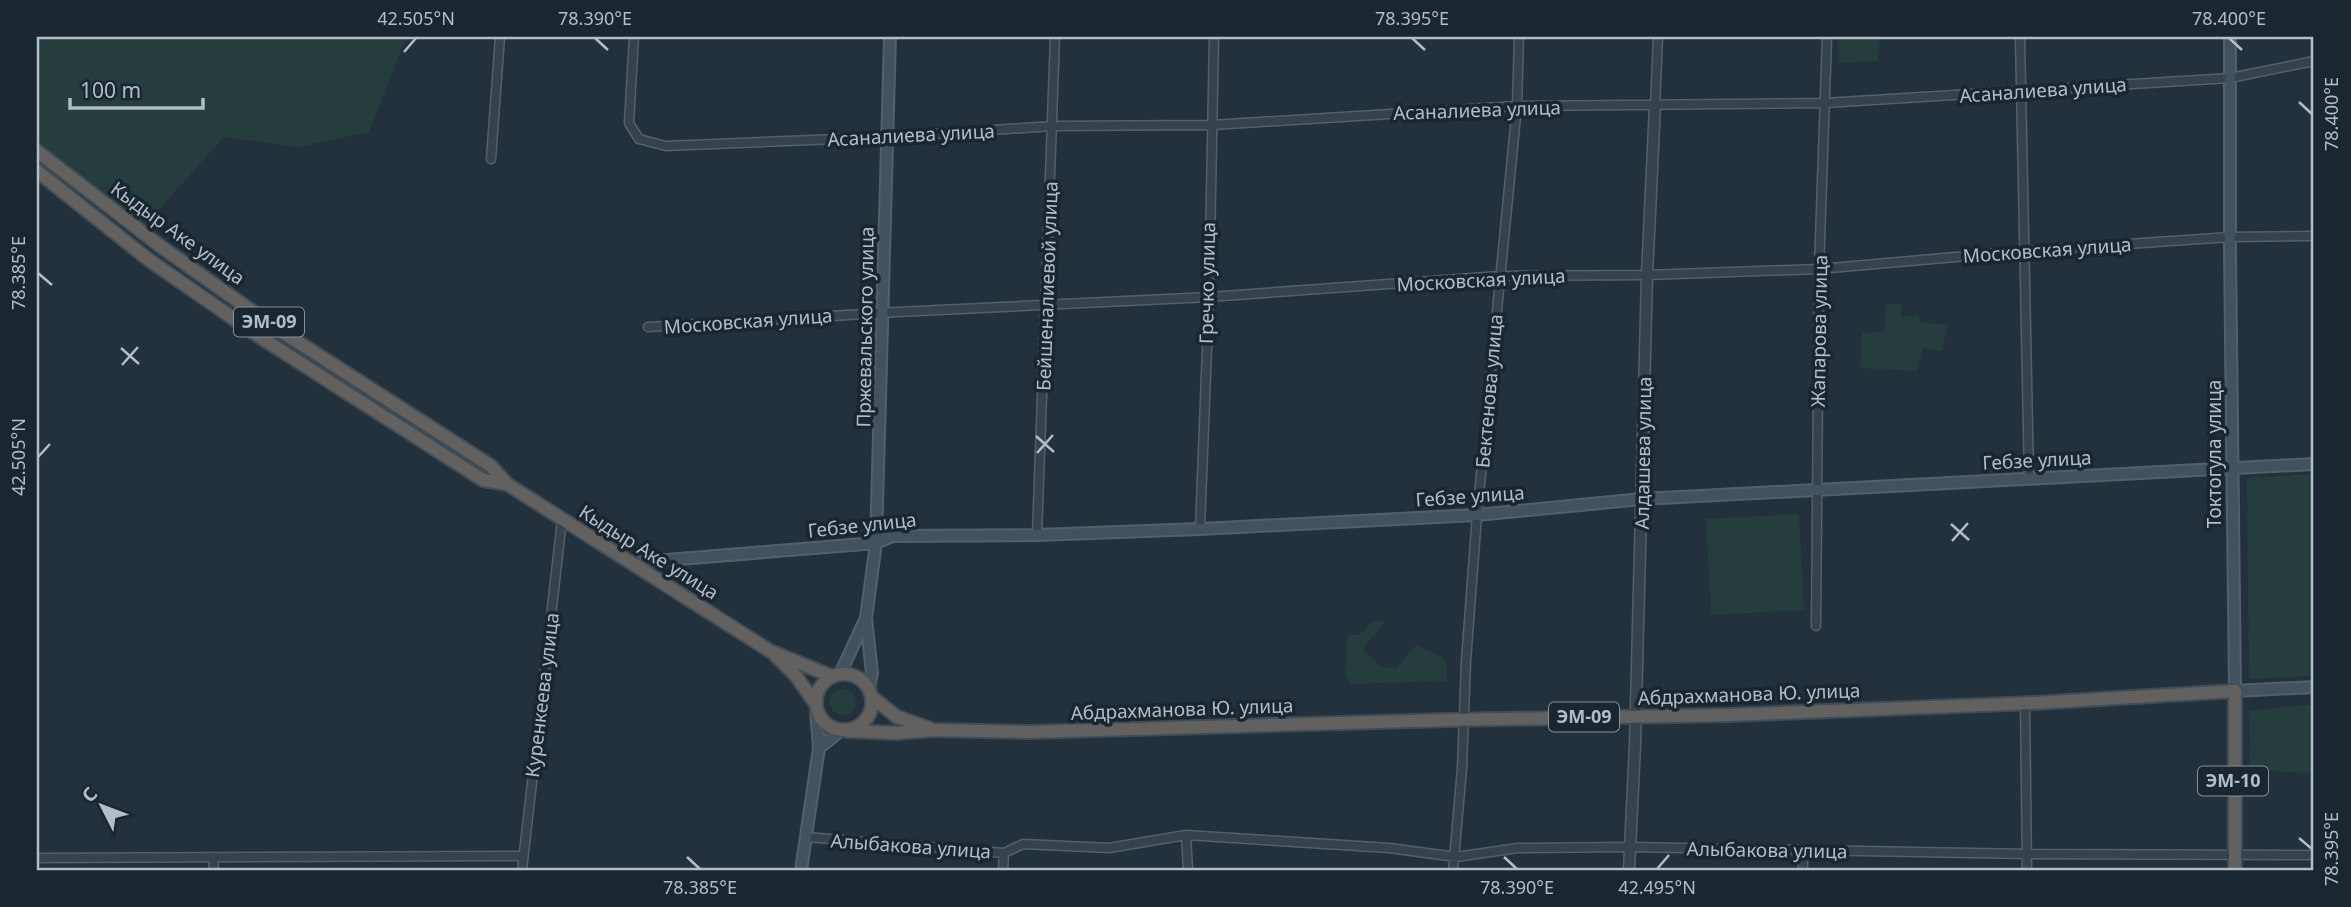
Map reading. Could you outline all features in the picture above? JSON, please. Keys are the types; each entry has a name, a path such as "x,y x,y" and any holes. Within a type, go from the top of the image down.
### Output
{"highway":[{"name":"Кыдыр Аке улица","path":"37,151 160,246 273,326 491,466 507,484 771,651 835,675"},
{"name":"Кыдыр Аке улица","path":"37,171 149,260 263,339 483,480 507,484"},
{"path":"130,244 141,231"},
{"path":"149,260 160,246"},
{"path":"263,339 273,326"},
{"name":"Кыдыр Аке улица","path":"771,651 796,676 816,707"},
{"path":"816,707 819,688 835,675"},
{"name":"ЭМ-09","path":"835,675 856,677 870,692"},
{"name":"Абдрахманова Ю. улица","path":"843,731 1029,732 1636,716 2025,704 2235,691"},
{"name":"Токтогула улица","path":"2235,691 2235,870"},
{"path":"843,731 854,729 866,720 872,705 870,692"},
{"name":"Абдрахманова Ю. улица","path":"870,692 897,717 933,730"},
{"name":"ЭМ-09","path":"816,707 826,724 843,731"}],"main road":[{"name":"Пржевальского улица","path":"870,692 872,674 866,618 876,543 890,37"},
{"name":"Токтогула улица","path":"2230,37 2235,691"},
{"name":"Гебзе улица","path":"630,562 876,543 892,536 1037,535 1477,515 1642,499 2314,464"},
{"name":"Пржевальского улица","path":"835,675 866,618"},
{"name":"Абдрахманова Ю. улица","path":"2235,691 2314,687"},
{"path":"801,870 819,748 816,707"},
{"path":"819,748 843,731"}],"street":[{"path":"491,159 500,37"},
{"name":"Асаналиева улица","path":"634,37 629,123 639,139 666,146 887,137 1053,126 1212,125 1517,106 1825,103 2022,93 2230,78 2314,61"},
{"name":"Бейшеналиевой улица","path":"1037,535 1055,37"},
{"name":"Гречко улица","path":"1200,529 1209,297 1214,37"},
{"name":"Бектенова улица","path":"1453,870 1477,515 1517,106 1519,37"},
{"name":"Алдашева улица","path":"1629,870 1636,716 1647,275 1658,37"},
{"name":"Жапарова улица","path":"1816,625 1819,268 1827,37"},
{"path":"2020,37 2029,478"},
{"name":"Московская улица","path":"648,327 1209,297 1500,276 1647,275 1819,268 2230,237 2314,236"},
{"name":"Куренкеева улица","path":"522,870 562,520"},
{"path":"2025,704 2026,870"},
{"path":"1186,835 1188,870"},
{"name":"Алыбакова улица","path":"806,837 1004,853 1023,844 1109,848 1186,835 1389,848 1455,857 1518,848 1630,847 2027,854 2314,855"},
{"path":"1802,870 1803,850"},
{"path":"1003,870 1004,853"},
{"path":"37,858 523,856"},
{"path":"213,857 214,870"}],"green space":[{"path":"37,37 406,37 369,132 298,147 224,137 144,226 37,143"},
{"path":"1838,37 1880,37 1878,61 1838,63"},
{"path":"1886,304 1901,304 1901,317 1919,315 1920,323 1948,324 1942,351 1923,348 1917,371 1860,368 1862,333 1884,332"},
{"path":"2314,474 2314,676 2249,679 2247,478"},
{"path":"1799,514 1804,610 1711,615 1706,519"},
{"path":"1386,621 1364,647 1364,652 1381,666 1395,669 1416,645 1441,656 1447,663 1446,681 1351,684 1345,674 1348,635 1360,635 1372,622"},
{"path":"843,689 852,693 856,702 852,711 843,715 834,711 830,702 834,693"},
{"path":"2314,704 2314,773 2250,770 2249,711"}]}
